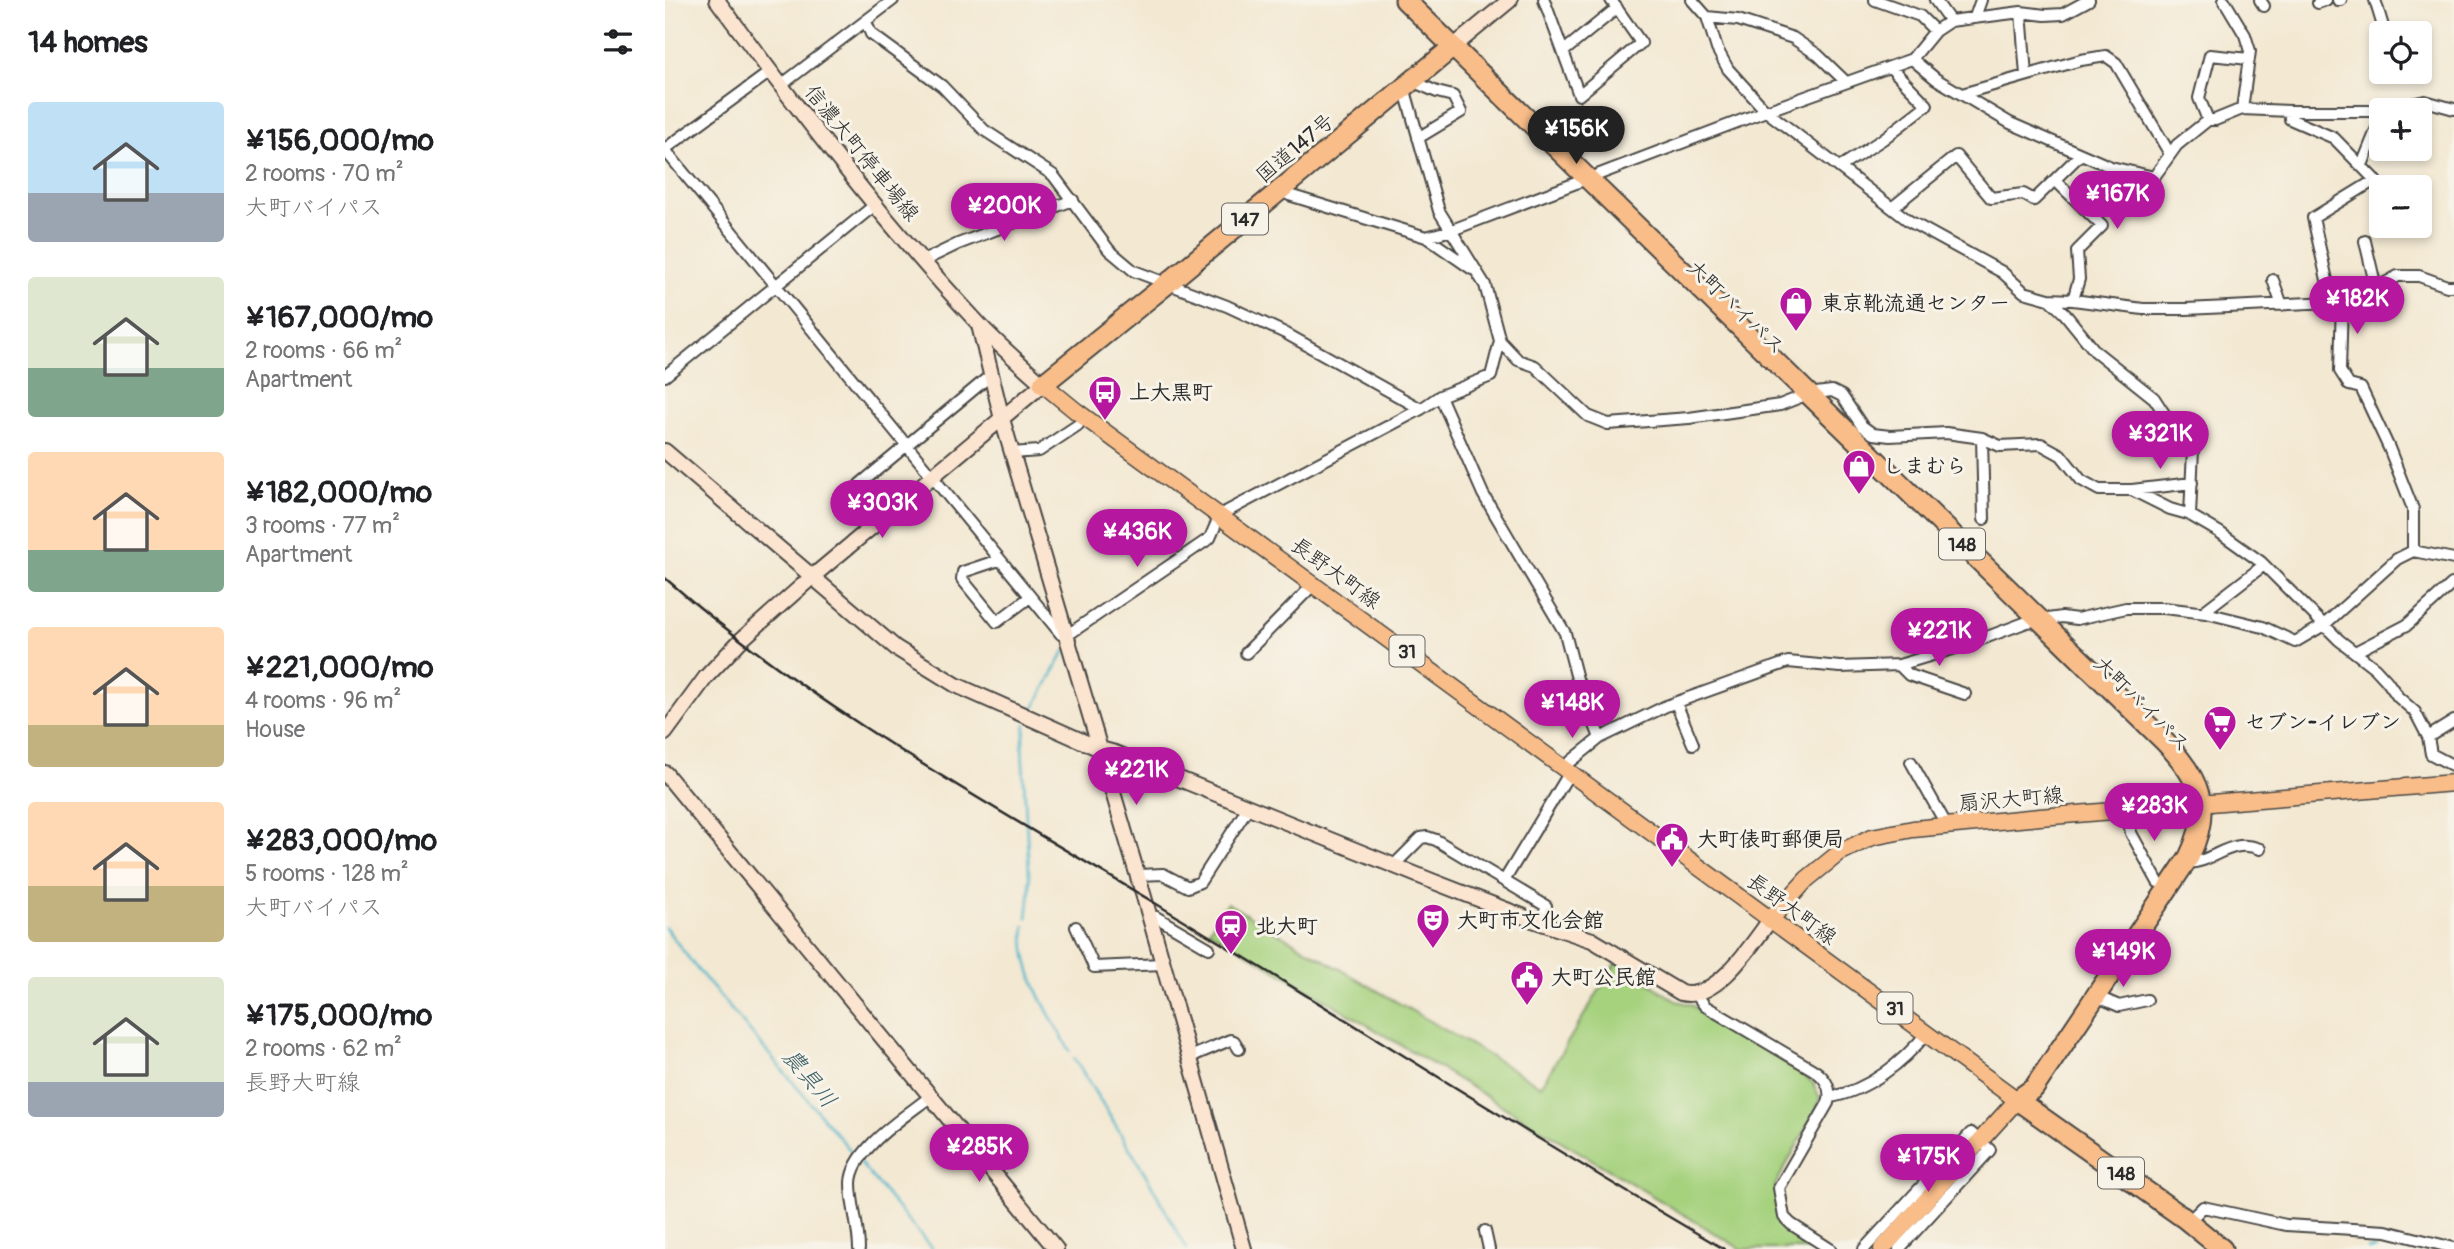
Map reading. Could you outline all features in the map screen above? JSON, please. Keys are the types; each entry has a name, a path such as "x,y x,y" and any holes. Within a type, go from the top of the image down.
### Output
{"highway":[{"path":"1392,0 1449,50"},
{"path":"1405,0 1449,50"},
{"name":"国道147号","path":"1043,384 1168,284 1449,50"},
{"name":"大町バイパス","path":"1449,50 2033,622 2177,754 2195,782 2200,829 2185,863 2034,1088 2017,1100"},
{"path":"2017,1100 2022,1083 2183,842 2196,805"},
{"name":"148","path":"2017,1100 2222,1249"}],"main road":[{"name":"長野大町線","path":"1043,384 2017,1100"},
{"name":"扇沢大町線","path":"1770,920 1807,879 1839,853 1872,837 1913,829 2454,783"},
{"path":"1882,1249 2017,1100"}],"street":[{"name":"信濃大町停車場線","path":"717,0 780,86 923,261 979,324 1043,384"},
{"path":"780,86 893,0"},
{"path":"1449,50 1510,0"},
{"path":"1544,0 1579,95 1641,43 1614,4 1565,51"},
{"path":"1692,0 1707,17 1717,49 1728,69 1766,111 1909,221 2002,272 2024,292 2049,299 2143,309 2337,301 2358,298 2398,276 2410,275 2454,286"},
{"path":"1935,0 1950,22"},
{"path":"1975,17 1980,0"},
{"path":"1426,237 1452,230 1766,111 1912,59 1935,31 1950,22 2021,12 2063,14 2089,0"},
{"path":"2224,0 2245,35 2249,51 2242,109"},
{"path":"2375,0 2381,21"},
{"path":"1879,1 1920,16 1935,31"},
{"path":"2021,12 2026,75"},
{"path":"1707,17 1738,20 1793,38 1818,55 1846,82"},
{"path":"866,22 871,34 942,86 984,130 1053,175 1109,250 1134,271 1227,306 1285,333 1422,409"},
{"path":"1962,94 2106,55 2116,62 2170,155"},
{"path":"2208,120 2199,98 2210,55 2249,59"},
{"path":"1912,59 1936,79 2011,123 2111,167 2154,177 2177,145 2208,120 2215,120 2242,109 2369,111"},
{"path":"1840,167 1883,139 1927,105 1889,67"},
{"path":"771,72 665,150 1058,632 1065,635"},
{"path":"1418,138 1461,112 1453,96 1408,84 1418,138 1439,211 1485,285 1500,341 1518,360 1535,366 1588,416 1608,424 1689,418 1780,405 1803,396 1832,390 1838,393 1862,426 1873,433 1890,436 1945,433 1982,438 2000,446 2041,444 2061,455 2081,480 2099,489 2132,490 2192,483"},
{"path":"2432,103 2454,109"},
{"path":"2290,111 2290,119 2334,138 2375,180 2313,218 2337,301 2340,372 2349,385 2361,388 2401,478 2413,509 2413,551"},
{"path":"2362,165 2369,148"},
{"path":"1893,208 1956,156 1991,198 2023,194 2034,200 2080,155"},
{"path":"2055,180 2102,226 2077,251 2079,279 2073,300"},
{"path":"1280,190 1426,237 1475,270"},
{"path":"923,261 958,244 1073,200"},
{"path":"665,376 876,204"},
{"path":"2365,241 2376,288"},
{"path":"2273,280 2282,305"},
{"path":"2049,299 2095,351 2154,398 2171,424 2174,435 2193,449 2190,515"},
{"path":"979,324 1002,419 1138,875 1244,1249"},
{"path":"1065,635 1210,538 1220,515 1422,409 1440,396 1491,376 1500,341"},
{"path":"860,484 991,375"},
{"path":"665,733 695,690 722,658 812,577 1043,384"},
{"path":"1440,396 1483,494 1565,633 1577,679 1600,738"},
{"path":"1012,453 1039,451 1078,425"},
{"path":"1982,438 1984,519"},
{"path":"665,451 867,626 920,664 956,685 1100,749 1592,940 1681,993 1696,994 1713,985 1734,967 1770,920"},
{"path":"2132,490 2170,509 2190,515 2264,565 2324,625 2375,668 2397,697 2415,712 2428,737 2431,754 2454,766"},
{"path":"1504,881 1567,769 1600,738 1676,703 1788,662 1840,667 1899,665 2033,622 2062,617 2077,619 2126,608 2203,612 2263,627 2295,642 2324,625 2397,559 2413,551 2454,559"},
{"path":"999,560 974,566 963,572 962,579 997,622 1030,597"},
{"path":"2203,612 2264,565"},
{"path":"1247,653 1315,583"},
{"path":"2355,652 2407,625 2452,584"},
{"path":"1899,665 1909,674 1965,694"},
{"path":"1676,703 1693,744"},
{"path":"2428,737 2454,721"},
{"path":"1911,762 1947,826"},
{"path":"665,773 1056,1249"},
{"path":"1138,875 1163,874 1188,887 1196,886 1249,806"},
{"path":"2127,811 2131,833 2158,882"},
{"path":"1394,865 1421,838 1427,837 1546,906 1542,922"},
{"path":"2185,863 2194,863 2220,850 2248,844 2260,849"},
{"path":"1149,916 1156,917 1209,948"},
{"path":"1076,927 1094,967 1163,964"},
{"path":"1696,994 1705,1006 1820,1074 1825,1081 1830,1097 1779,1188 1784,1217 1830,1249"},
{"path":"2096,996 2119,1006 2147,1000"},
{"path":"1830,1097 1846,1093 1877,1078 1905,1057 1927,1033"},
{"path":"1190,1057 1230,1040 1234,1041 1239,1049"},
{"path":"859,1249 859,1231 851,1188 853,1171 868,1150 930,1096"},
{"path":"1864,1249 1971,1133 1990,1150 1899,1249"},
{"path":"2188,1222 2203,1207 2286,1225 2386,1231 2454,1248"},
{"path":"1485,1231 1489,1249"}],"green space":[{"path":"1227,903 1541,1086 1617,961 1676,1001 1690,1004 1800,1072 1813,1083 1820,1098 1816,1110 1775,1186 1781,1221 1822,1249 1741,1249 1209,930"}],"waterway":[{"path":"1034,708 1065,651"},
{"path":"1026,724 1022,746 1030,890 1027,918"},
{"path":"1025,926 1024,943 1031,975 1045,1007 1070,1051"},
{"name":"農具川","path":"665,927 697,969 856,1157"},
{"path":"1074,1058 1146,1175 1187,1249"},
{"name":"農具川","path":"860,1163 932,1249"},
{"path":"2368,1249 2376,1249"}],"railway":[{"path":"665,578 722,626 782,671 970,794 1163,908 1583,1166 1724,1249"}],"place":[{"name":"東京靴流通センター","path":"1796,333"},
{"name":"上大黒町","path":"1105,422"},
{"name":"しまむら","path":"1859,496"},
{"name":"セブン-イレブン","path":"2220,752"},
{"name":"大町俵町郵便局","path":"1672,869"},
{"name":"大町市文化会館","path":"1433,950"},
{"name":"北大町","path":"1231,956"},
{"name":"大町公民館","path":"1527,1007"}]}
